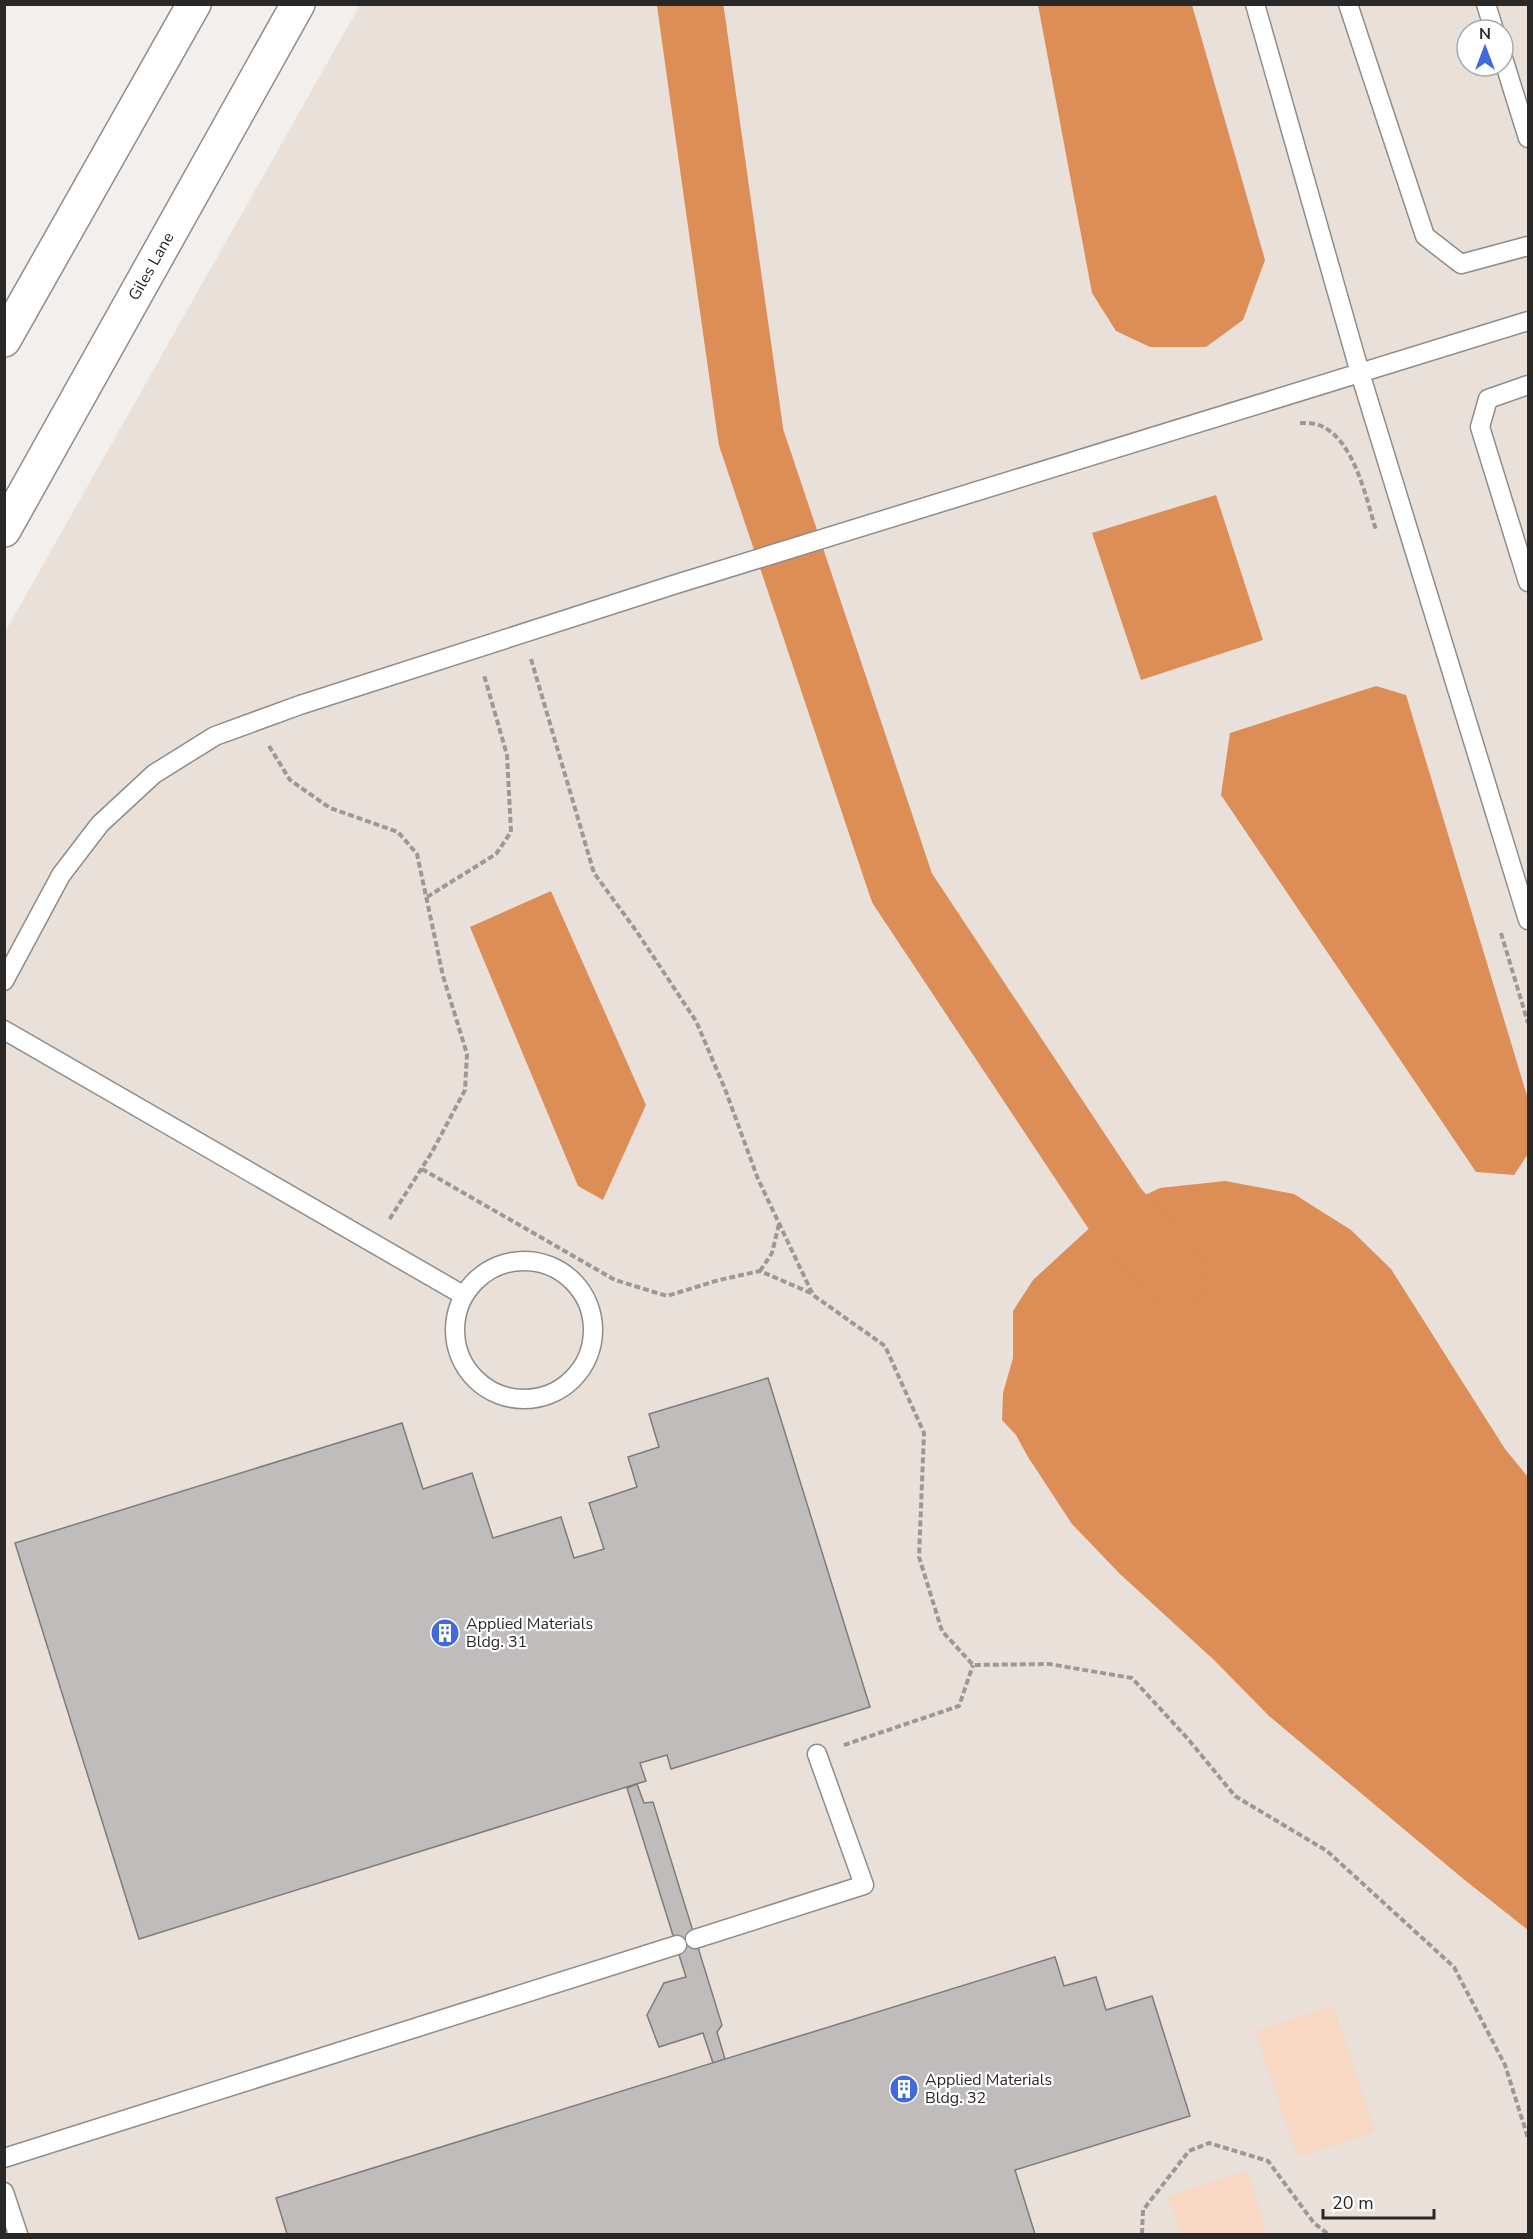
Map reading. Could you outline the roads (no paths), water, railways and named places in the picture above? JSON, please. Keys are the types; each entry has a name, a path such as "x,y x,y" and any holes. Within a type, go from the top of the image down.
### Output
{"street":[{"path":"4,340 194,4"},
{"name":"Giles Lane","path":"4,530 298,4"}],"lane":[{"path":"1256,4 1360,373 1528,920"},
{"path":"1348,4 1425,236 1461,264 1528,246"},
{"path":"1509,78 1528,138"},
{"path":"4,981 61,875 100,824 154,774 216,736 300,705 673,585 1528,321"},
{"path":"1528,385 1488,399 1480,427 1528,582"},
{"path":"4,1030 463,1294"},
{"path":"524,1260 548,1264 569,1276 585,1294 593,1317 594,1342 585,1365 571,1381 553,1393 531,1399 509,1398 489,1390 472,1376 460,1358 454,1337 456,1315 463,1294 479,1276 500,1264 524,1260"},
{"path":"695,1939 864,1885 817,1754"},
{"path":"4,2158 677,1945"},
{"path":"4,2192 18,2235"}],"waterway":[{"path":"690,4 751,437 902,888 1115,1209 1175,1277"}],"place":[{"name":"Applied Materials Bldg. 31","path":"445,1633"},
{"name":"Applied Materials Bldg. 32","path":"904,2089"}]}
